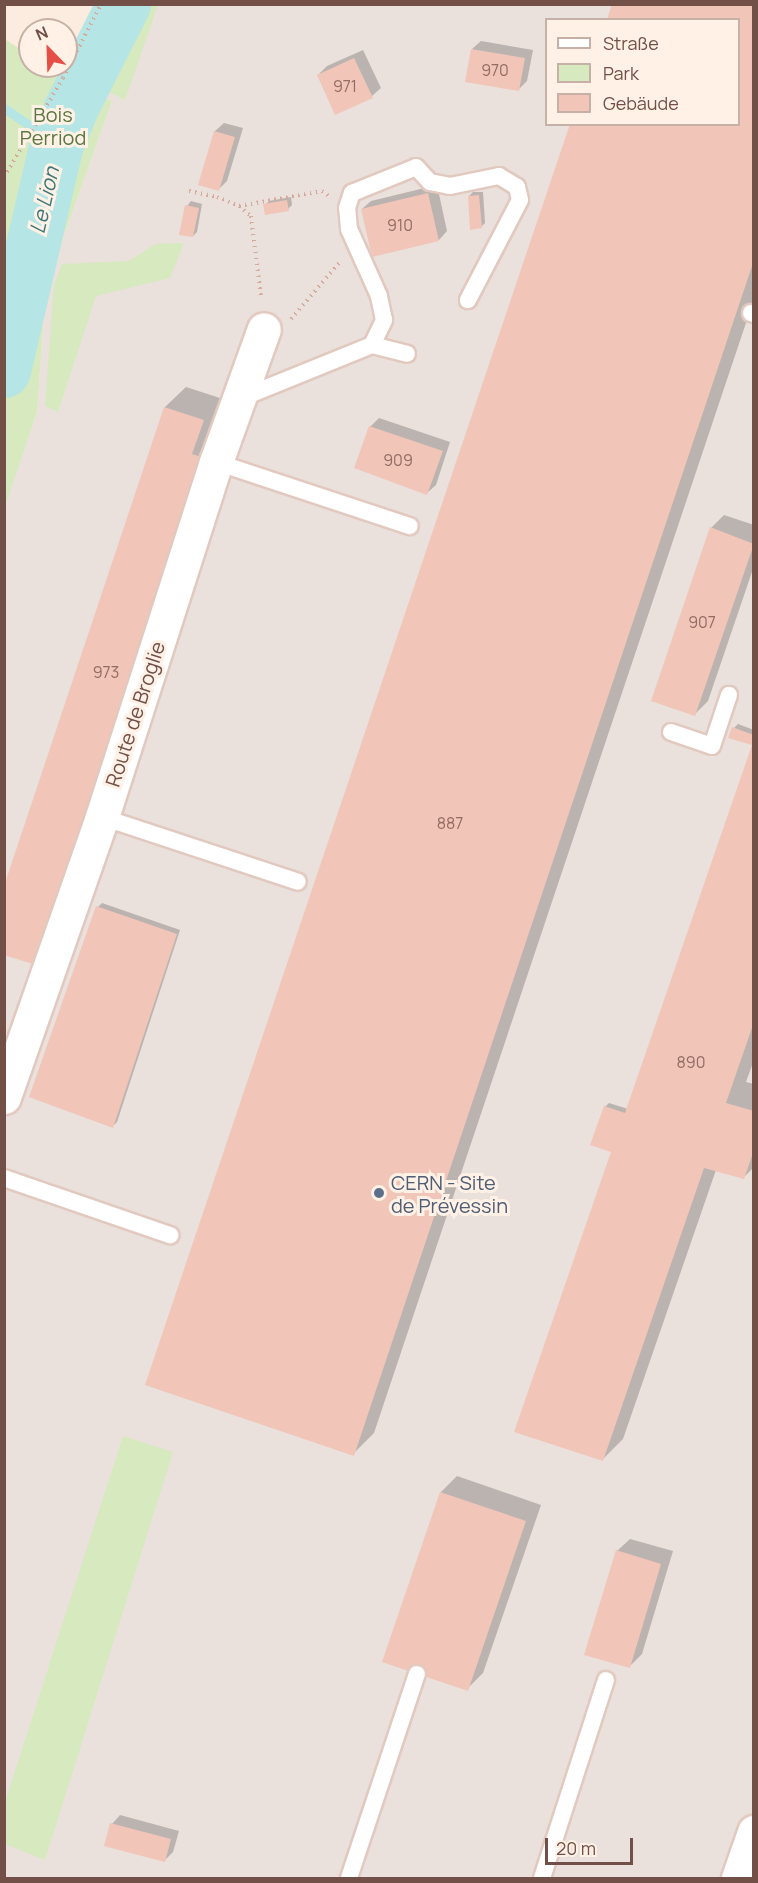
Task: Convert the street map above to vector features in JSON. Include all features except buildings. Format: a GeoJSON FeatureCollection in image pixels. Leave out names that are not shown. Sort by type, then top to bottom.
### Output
{"type":"FeatureCollection","features":[{"type":"Feature","properties":{"kind":"street","name":"Route de Broglie"},"geometry":{"type":"LineString","coordinates":[[4,1097],[102,817],[216,462],[264,329]]}},
{"type":"Feature","properties":{"kind":"street"},"geometry":{"type":"LineString","coordinates":[[738,1878],[753,1832]]}},
{"type":"Feature","properties":{"kind":"lane"},"geometry":{"type":"LineString","coordinates":[[372,345],[384,320],[379,296],[349,229],[347,208],[352,193],[416,167],[430,182],[450,186],[499,176],[517,187],[520,200],[468,300]]}},
{"type":"Feature","properties":{"kind":"lane"},"geometry":{"type":"LineString","coordinates":[[239,399],[372,345],[407,354]]}},
{"type":"Feature","properties":{"kind":"lane"},"geometry":{"type":"LineString","coordinates":[[216,462],[410,526]]}},
{"type":"Feature","properties":{"kind":"lane"},"geometry":{"type":"LineString","coordinates":[[671,732],[712,746],[729,695]]}},
{"type":"Feature","properties":{"kind":"lane"},"geometry":{"type":"LineString","coordinates":[[102,817],[298,882]]}},
{"type":"Feature","properties":{"kind":"lane"},"geometry":{"type":"LineString","coordinates":[[4,1178],[170,1235]]}},
{"type":"Feature","properties":{"kind":"lane"},"geometry":{"type":"LineString","coordinates":[[349,1878],[417,1674]]}},
{"type":"Feature","properties":{"kind":"lane"},"geometry":{"type":"LineString","coordinates":[[542,1878],[606,1680]]}},
{"type":"Feature","properties":{"kind":"path"},"geometry":{"type":"LineString","coordinates":[[4,177],[63,78],[101,4]]}},
{"type":"Feature","properties":{"kind":"path"},"geometry":{"type":"LineString","coordinates":[[189,191],[239,206],[251,216],[264,329],[288,322],[355,244]]}},
{"type":"Feature","properties":{"kind":"path"},"geometry":{"type":"LineString","coordinates":[[239,206],[322,191],[347,208]]}},
{"type":"Feature","properties":{"kind":"shaded area","name":"CERN - Site de Prévessin"},"geometry":{"type":"Polygon","coordinates":[[[112,5],[753,5],[753,1878],[5,1878],[4,507],[37,412],[46,286],[112,101],[69,79],[78,78],[78,64],[112,5]]]}},
{"type":"Feature","properties":{"kind":"green space"},"geometry":{"type":"Polygon","coordinates":[[[119,5],[158,5],[125,100],[78,76],[119,5]]]}},
{"type":"Feature","properties":{"kind":"green space","name":"Bois Perriod"},"geometry":{"type":"Polygon","coordinates":[[[5,39],[18,48],[18,78],[63,78],[112,101],[46,286],[37,412],[5,507],[5,39]]]}},
{"type":"Feature","properties":{"kind":"green space"},"geometry":{"type":"Polygon","coordinates":[[[184,243],[170,278],[96,296],[58,412],[45,406],[54,285],[62,264],[129,261],[155,244],[184,243]]]}},
{"type":"Feature","properties":{"kind":"green space"},"geometry":{"type":"Polygon","coordinates":[[[123,1436],[173,1452],[45,1860],[5,1844],[5,1802],[123,1436]]]}},
{"type":"Feature","properties":{"kind":"waterway","name":"Le Lion"},"geometry":{"type":"LineString","coordinates":[[4,371],[57,144],[70,111],[124,4]]}},
{"type":"Feature","properties":{"kind":"waterway"},"geometry":{"type":"LineString","coordinates":[[4,108],[57,144]]}},
{"type":"Feature","properties":{"kind":"place","name":"CERN - Site de Prévessin"},"geometry":{"type":"Point","coordinates":[379,1193]}}]}
